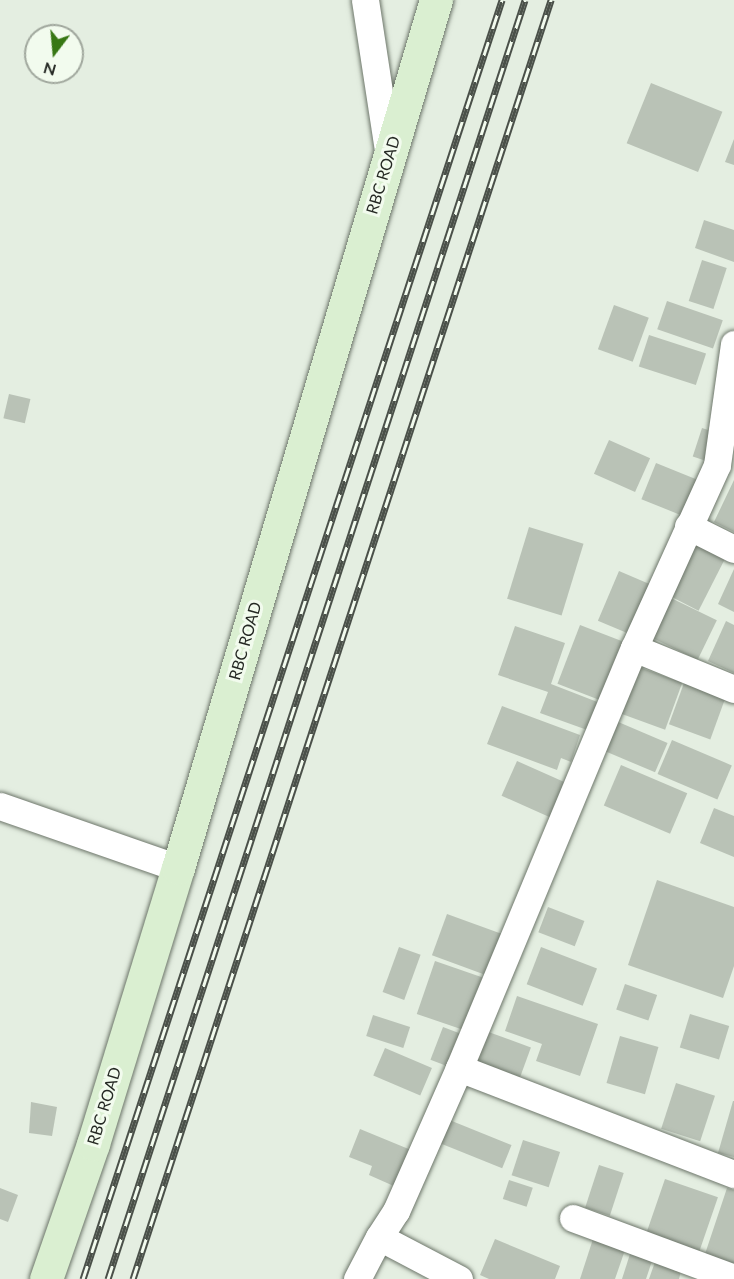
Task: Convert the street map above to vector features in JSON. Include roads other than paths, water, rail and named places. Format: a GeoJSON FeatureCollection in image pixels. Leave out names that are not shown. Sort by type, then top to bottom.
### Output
{"type":"FeatureCollection","features":[{"type":"Feature","properties":{"kind":"street"},"geometry":{"type":"LineString","coordinates":[[365,0],[389,156]]}},
{"type":"Feature","properties":{"kind":"street","name":"RBC ROAD"},"geometry":{"type":"LineString","coordinates":[[46,1279],[93,1144],[178,868],[436,0]]}},
{"type":"Feature","properties":{"kind":"street"},"geometry":{"type":"LineString","coordinates":[[357,1279],[379,1237],[396,1211],[459,1068],[634,648],[717,465],[734,344]]}},
{"type":"Feature","properties":{"kind":"street"},"geometry":{"type":"LineString","coordinates":[[688,526],[734,549]]}},
{"type":"Feature","properties":{"kind":"street"},"geometry":{"type":"LineString","coordinates":[[634,648],[734,690]]}},
{"type":"Feature","properties":{"kind":"street"},"geometry":{"type":"LineString","coordinates":[[0,806],[178,868]]}},
{"type":"Feature","properties":{"kind":"street"},"geometry":{"type":"LineString","coordinates":[[459,1068],[734,1174]]}},
{"type":"Feature","properties":{"kind":"street"},"geometry":{"type":"LineString","coordinates":[[573,1218],[734,1278]]}},
{"type":"Feature","properties":{"kind":"street"},"geometry":{"type":"LineString","coordinates":[[379,1237],[459,1279]]}},
{"type":"Feature","properties":{"kind":"railway"},"geometry":{"type":"LineString","coordinates":[[83,1279],[502,0]]}},
{"type":"Feature","properties":{"kind":"railway"},"geometry":{"type":"LineString","coordinates":[[108,1279],[525,0]]}},
{"type":"Feature","properties":{"kind":"railway"},"geometry":{"type":"LineString","coordinates":[[133,1279],[551,0]]}}]}
